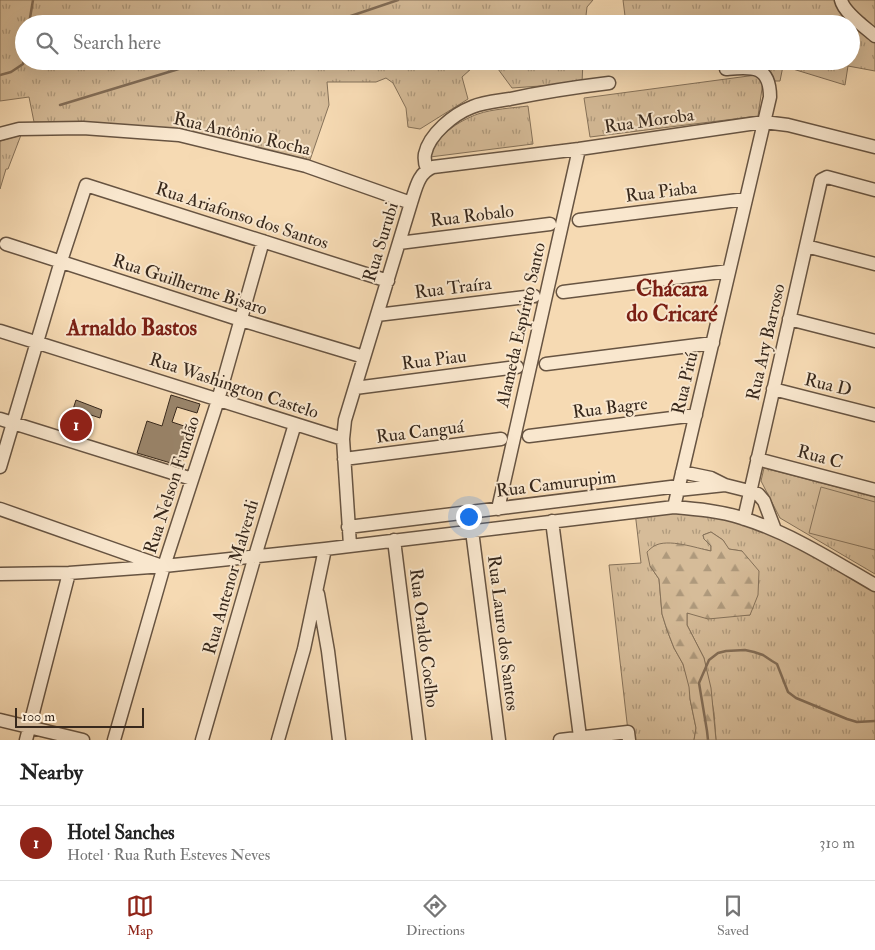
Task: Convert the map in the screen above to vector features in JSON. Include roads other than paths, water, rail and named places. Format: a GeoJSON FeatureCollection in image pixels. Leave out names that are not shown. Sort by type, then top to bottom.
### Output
{"type":"FeatureCollection","features":[{"type":"Feature","properties":{"kind":"street"},"geometry":{"type":"LineString","coordinates":[[841,0],[846,10],[852,15]]}},
{"type":"Feature","properties":{"kind":"street"},"geometry":{"type":"LineString","coordinates":[[860,23],[875,36]]}},
{"type":"Feature","properties":{"kind":"street","name":"Rua Pitú"},"geometry":{"type":"LineString","coordinates":[[674,507],[770,97],[768,81],[759,70]]}},
{"type":"Feature","properties":{"kind":"street","name":"Rua Surubi"},"geometry":{"type":"LineString","coordinates":[[350,545],[342,439],[345,420],[411,203],[421,175],[426,170],[424,161],[430,142],[449,120],[475,106],[609,82]]}},
{"type":"Feature","properties":{"kind":"street","name":"Rua Moroba"},"geometry":{"type":"LineString","coordinates":[[426,170],[433,167],[579,149],[764,122],[788,125],[875,147]]}},
{"type":"Feature","properties":{"kind":"street","name":"Rua Antônio Rocha"},"geometry":{"type":"LineString","coordinates":[[0,134],[19,129],[83,128],[179,135],[306,166],[411,203]]}},
{"type":"Feature","properties":{"kind":"street","name":"Alameda Espírito Santo"},"geometry":{"type":"LineString","coordinates":[[498,509],[579,149]]}},
{"type":"Feature","properties":{"kind":"street","name":"Rua Ary Barroso"},"geometry":{"type":"LineString","coordinates":[[744,519],[821,180],[827,177],[875,190]]}},
{"type":"Feature","properties":{"kind":"street","name":"Rua Ariafonso dos Santos"},"geometry":{"type":"LineString","coordinates":[[61,261],[86,185],[388,281]]}},
{"type":"Feature","properties":{"kind":"street","name":"Rua Piaba"},"geometry":{"type":"LineString","coordinates":[[579,220],[746,199]]}},
{"type":"Feature","properties":{"kind":"street","name":"Rua Robalo"},"geometry":{"type":"LineString","coordinates":[[399,243],[550,224]]}},
{"type":"Feature","properties":{"kind":"street","name":"Rua Nelson Fundão"},"geometry":{"type":"LineString","coordinates":[[114,740],[164,566],[218,400],[263,241]]}},
{"type":"Feature","properties":{"kind":"street","name":"Rua Guilherme Bisaro"},"geometry":{"type":"LineString","coordinates":[[6,244],[241,320],[364,357]]}},
{"type":"Feature","properties":{"kind":"street"},"geometry":{"type":"LineString","coordinates":[[806,246],[875,264]]}},
{"type":"Feature","properties":{"kind":"street"},"geometry":{"type":"LineString","coordinates":[[0,467],[61,261]]}},
{"type":"Feature","properties":{"kind":"street"},"geometry":{"type":"LineString","coordinates":[[563,292],[729,271]]}},
{"type":"Feature","properties":{"kind":"street","name":"Rua Traíra"},"geometry":{"type":"LineString","coordinates":[[377,316],[534,296]]}},
{"type":"Feature","properties":{"kind":"street"},"geometry":{"type":"LineString","coordinates":[[789,319],[875,341]]}},
{"type":"Feature","properties":{"kind":"street","name":"Rua Washington Castelo"},"geometry":{"type":"LineString","coordinates":[[0,331],[342,439]]}},
{"type":"Feature","properties":{"kind":"street"},"geometry":{"type":"LineString","coordinates":[[546,364],[712,343]]}},
{"type":"Feature","properties":{"kind":"street","name":"Rua Piau"},"geometry":{"type":"LineString","coordinates":[[355,388],[517,367]]}},
{"type":"Feature","properties":{"kind":"street","name":"Rua D"},"geometry":{"type":"LineString","coordinates":[[773,389],[875,415]]}},
{"type":"Feature","properties":{"kind":"street","name":"Rua Bagre"},"geometry":{"type":"LineString","coordinates":[[529,436],[696,415]]}},
{"type":"Feature","properties":{"kind":"street"},"geometry":{"type":"LineString","coordinates":[[0,419],[192,479]]}},
{"type":"Feature","properties":{"kind":"street","name":"Rua Antenor Malverdi"},"geometry":{"type":"LineString","coordinates":[[202,740],[295,424]]}},
{"type":"Feature","properties":{"kind":"street","name":"Rua Canguá"},"geometry":{"type":"LineString","coordinates":[[344,459],[501,439]]}},
{"type":"Feature","properties":{"kind":"street","name":"Rua C"},"geometry":{"type":"LineString","coordinates":[[757,458],[875,490]]}},
{"type":"Feature","properties":{"kind":"street"},"geometry":{"type":"LineString","coordinates":[[682,472],[711,478],[725,485],[758,494],[764,501],[775,530]]}},
{"type":"Feature","properties":{"kind":"street","name":"Rua Camurupim"},"geometry":{"type":"LineString","coordinates":[[348,527],[573,499],[725,485]]}},
{"type":"Feature","properties":{"kind":"street"},"geometry":{"type":"LineString","coordinates":[[572,519],[573,499]]}},
{"type":"Feature","properties":{"kind":"street"},"geometry":{"type":"LineString","coordinates":[[0,574],[69,573],[164,566],[325,549],[674,507],[705,510],[744,519],[775,530],[817,551],[875,585]]}},
{"type":"Feature","properties":{"kind":"street"},"geometry":{"type":"LineString","coordinates":[[0,510],[164,566]]}},
{"type":"Feature","properties":{"kind":"street","name":"Rua Lauro dos Santos"},"geometry":{"type":"LineString","coordinates":[[470,513],[499,740]]}},
{"type":"Feature","properties":{"kind":"street"},"geometry":{"type":"LineString","coordinates":[[552,522],[580,739]]}},
{"type":"Feature","properties":{"kind":"street","name":"Rua Oraldo Coelho"},"geometry":{"type":"LineString","coordinates":[[394,540],[419,740]]}},
{"type":"Feature","properties":{"kind":"street"},"geometry":{"type":"LineString","coordinates":[[278,740],[304,649],[325,549]]}},
{"type":"Feature","properties":{"kind":"street"},"geometry":{"type":"LineString","coordinates":[[26,740],[69,573]]}},
{"type":"Feature","properties":{"kind":"street"},"geometry":{"type":"LineString","coordinates":[[317,589],[328,651],[339,740]]}},
{"type":"Feature","properties":{"kind":"street"},"geometry":{"type":"LineString","coordinates":[[304,649],[313,644],[321,644],[328,651]]}},
{"type":"Feature","properties":{"kind":"street"},"geometry":{"type":"LineString","coordinates":[[0,720],[83,740]]}},
{"type":"Feature","properties":{"kind":"street"},"geometry":{"type":"LineString","coordinates":[[560,740],[628,732],[629,740]]}},
{"type":"Feature","properties":{"kind":"waterway"},"geometry":{"type":"LineString","coordinates":[[30,15],[33,0]]}},
{"type":"Feature","properties":{"kind":"waterway"},"geometry":{"type":"LineString","coordinates":[[354,15],[398,0]]}},
{"type":"Feature","properties":{"kind":"waterway"},"geometry":{"type":"LineString","coordinates":[[0,75],[15,69]]}},
{"type":"Feature","properties":{"kind":"waterway"},"geometry":{"type":"LineString","coordinates":[[60,105],[175,70]]}},
{"type":"Feature","properties":{"kind":"waterway"},"geometry":{"type":"LineString","coordinates":[[708,740],[699,683],[709,660],[718,653],[726,651],[745,650],[754,652],[763,655],[777,664],[788,692],[796,698],[857,722],[875,721]]}},
{"type":"Feature","properties":{"kind":"place","name":"Hotel Sanches"},"geometry":{"type":"Point","coordinates":[76,425]}},
{"type":"Feature","properties":{"kind":"district","name":"Chácara do Cricaré"},"geometry":{"type":"Point","coordinates":[672,302]}},
{"type":"Feature","properties":{"kind":"district","name":"Arnaldo Bastos"},"geometry":{"type":"Point","coordinates":[132,328]}}]}
